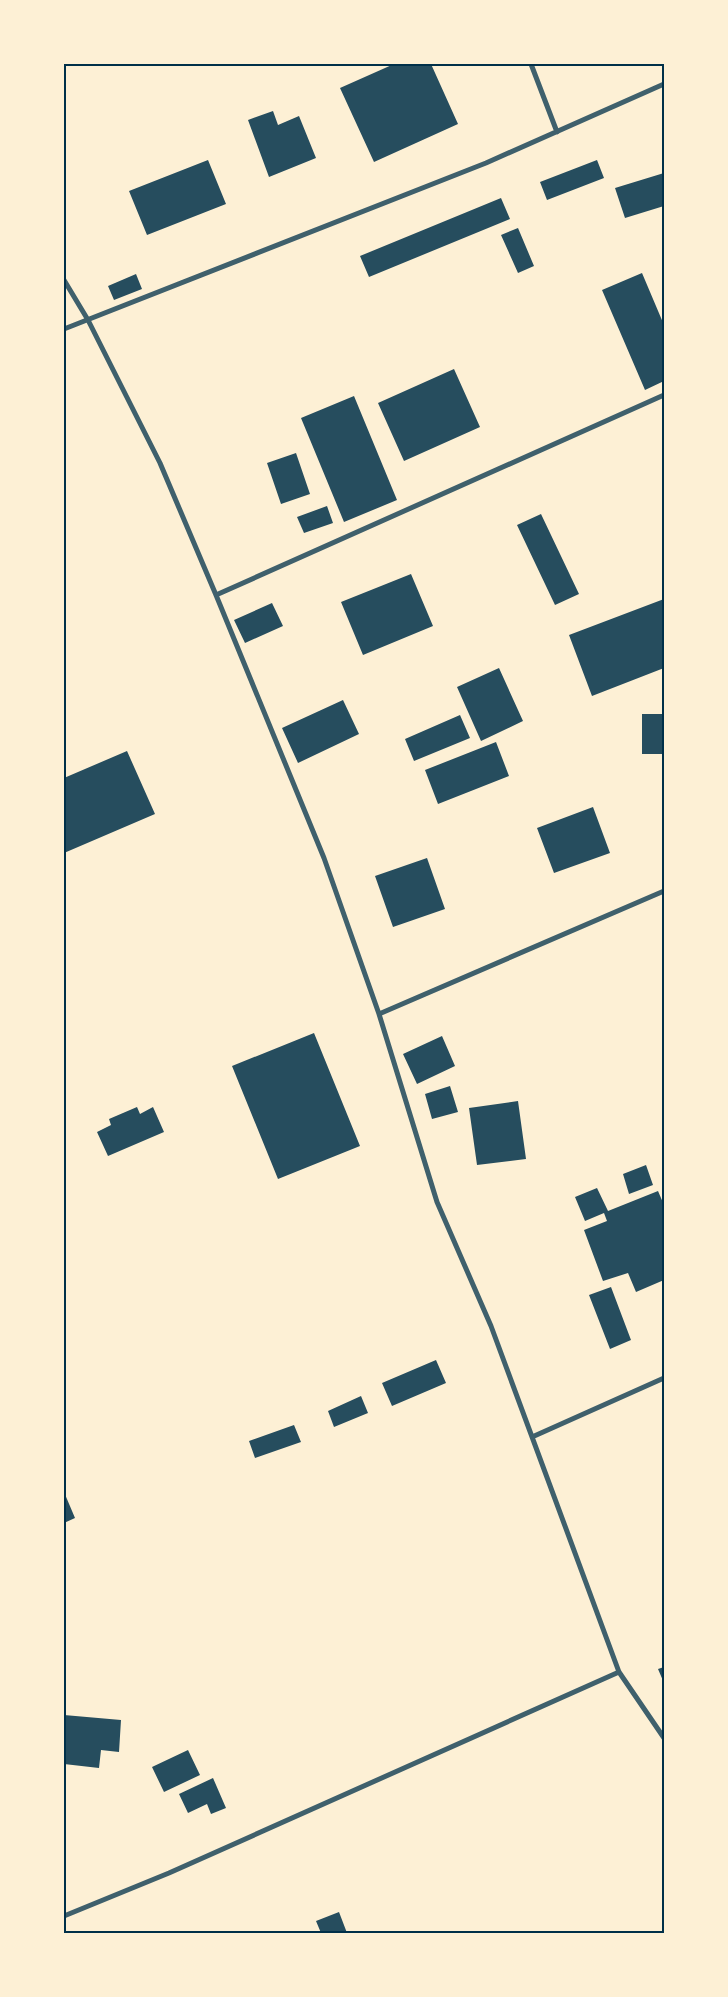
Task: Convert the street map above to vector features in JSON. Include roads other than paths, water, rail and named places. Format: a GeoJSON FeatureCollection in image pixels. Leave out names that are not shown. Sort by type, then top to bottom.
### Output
{"type":"FeatureCollection","features":[{"type":"Feature","properties":{"kind":"street"},"geometry":{"type":"LineString","coordinates":[[531,64],[557,132]]}},
{"type":"Feature","properties":{"kind":"street"},"geometry":{"type":"LineString","coordinates":[[64,330],[486,163],[664,84]]}},
{"type":"Feature","properties":{"kind":"street"},"geometry":{"type":"LineString","coordinates":[[64,280],[88,320],[160,463],[216,595],[324,858],[379,1014],[438,1202],[490,1326],[619,1672],[664,1738]]}},
{"type":"Feature","properties":{"kind":"street"},"geometry":{"type":"LineString","coordinates":[[216,595],[664,395]]}},
{"type":"Feature","properties":{"kind":"street"},"geometry":{"type":"LineString","coordinates":[[379,1014],[664,891]]}},
{"type":"Feature","properties":{"kind":"street"},"geometry":{"type":"LineString","coordinates":[[532,1437],[664,1378]]}},
{"type":"Feature","properties":{"kind":"street"},"geometry":{"type":"LineString","coordinates":[[64,1916],[169,1873],[619,1672]]}}]}
